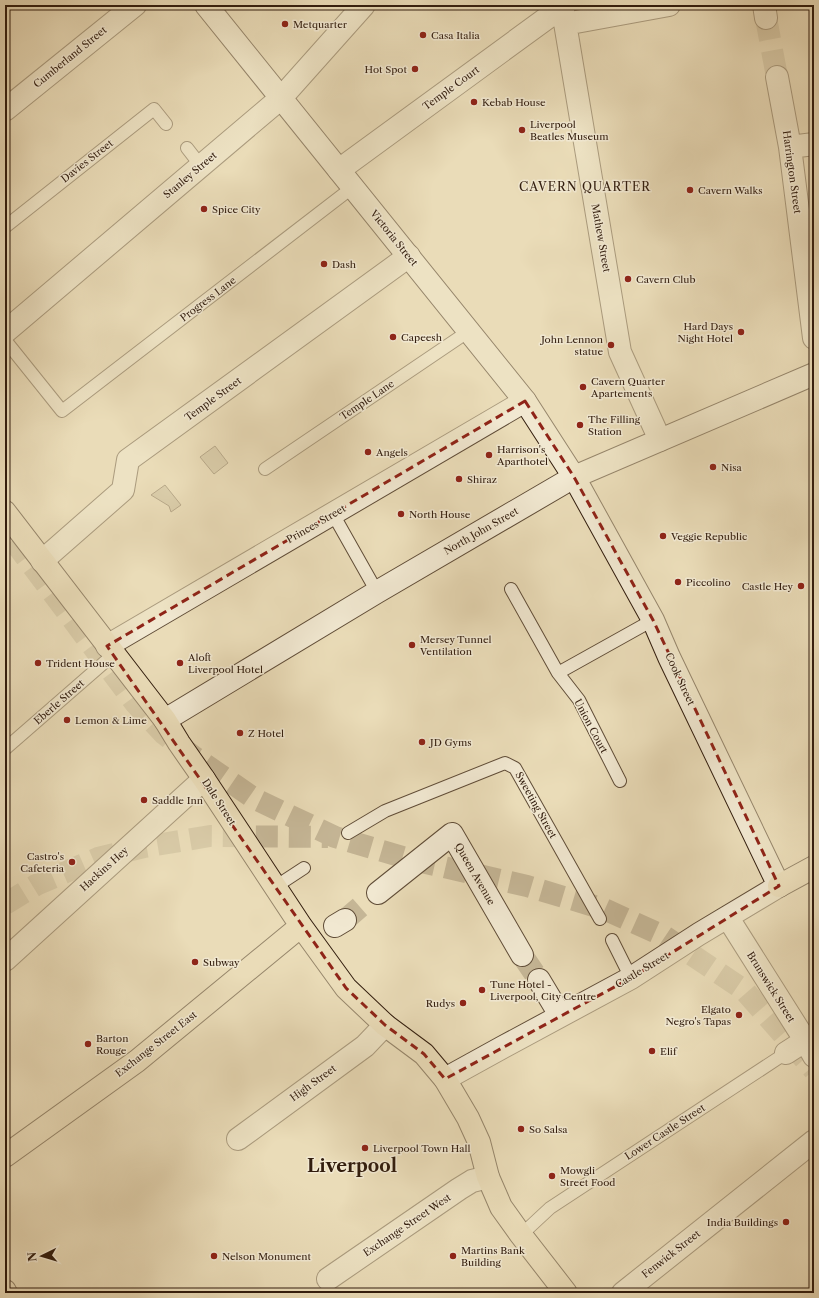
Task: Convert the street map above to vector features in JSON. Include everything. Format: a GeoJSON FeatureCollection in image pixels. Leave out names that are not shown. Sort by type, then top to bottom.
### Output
{"type":"FeatureCollection","features":[{"type":"Feature","properties":{"kind":"main road","name":"Dale Street"},"geometry":{"type":"LineString","coordinates":[[5,512],[165,720],[178,743],[204,779],[275,888],[346,988],[385,1025],[424,1054],[445,1079],[468,1118],[479,1142],[488,1177],[501,1207],[566,1293]]}},
{"type":"Feature","properties":{"kind":"main road","name":"Castle Street"},"geometry":{"type":"LineString","coordinates":[[779,886],[814,867]]}},
{"type":"Feature","properties":{"kind":"main road","name":"Exchange Street East"},"geometry":{"type":"LineString","coordinates":[[5,1156],[137,1061],[301,926]]}},
{"type":"Feature","properties":{"kind":"street","name":"Cumberland Street"},"geometry":{"type":"LineString","coordinates":[[5,110],[135,5]]}},
{"type":"Feature","properties":{"kind":"street","name":"Victoria Street"},"geometry":{"type":"LineString","coordinates":[[206,5],[525,401],[574,476]]}},
{"type":"Feature","properties":{"kind":"street","name":"Stanley Street"},"geometry":{"type":"LineString","coordinates":[[5,332],[281,98],[364,5]]}},
{"type":"Feature","properties":{"kind":"street"},"geometry":{"type":"LineString","coordinates":[[563,12],[669,5]]}},
{"type":"Feature","properties":{"kind":"street","name":"Temple Court"},"geometry":{"type":"LineString","coordinates":[[339,170],[563,12]]}},
{"type":"Feature","properties":{"kind":"street","name":"Mathew Street"},"geometry":{"type":"LineString","coordinates":[[563,12],[620,352],[660,440]]}},
{"type":"Feature","properties":{"kind":"street","name":"Harrington Street"},"geometry":{"type":"LineString","coordinates":[[777,77],[807,246],[814,338]]}},
{"type":"Feature","properties":{"kind":"street"},"geometry":{"type":"LineString","coordinates":[[790,147],[814,144]]}},
{"type":"Feature","properties":{"kind":"street","name":"Temple Street"},"geometry":{"type":"LineString","coordinates":[[42,561],[123,490],[128,460],[409,256]]}},
{"type":"Feature","properties":{"kind":"street","name":"North John Street"},"geometry":{"type":"LineString","coordinates":[[165,720],[377,592],[574,476],[814,374]]}},
{"type":"Feature","properties":{"kind":"street","name":"Princes Street"},"geometry":{"type":"LineString","coordinates":[[111,650],[333,514],[525,401]]}},
{"type":"Feature","properties":{"kind":"street","name":"Cook Street"},"geometry":{"type":"LineString","coordinates":[[574,476],[653,620],[669,657],[779,886]]}},
{"type":"Feature","properties":{"kind":"street","name":"Hackins Hey"},"geometry":{"type":"LineString","coordinates":[[5,960],[204,779]]}},
{"type":"Feature","properties":{"kind":"street","name":"Queen Avenue"},"geometry":{"type":"LineString","coordinates":[[378,893],[452,834],[522,955]]}},
{"type":"Feature","properties":{"kind":"street","name":"Castle Street"},"geometry":{"type":"LineString","coordinates":[[445,1079],[560,1015],[631,978],[699,934],[728,918],[779,886]]}},
{"type":"Feature","properties":{"kind":"street","name":"Brunswick Street"},"geometry":{"type":"LineString","coordinates":[[728,918],[811,1044]]}},
{"type":"Feature","properties":{"kind":"street"},"geometry":{"type":"LineString","coordinates":[[539,980],[560,1015]]}},
{"type":"Feature","properties":{"kind":"street","name":"High Street"},"geometry":{"type":"LineString","coordinates":[[238,1139],[365,1046],[385,1025]]}},
{"type":"Feature","properties":{"kind":"street","name":"Lower Castle Street"},"geometry":{"type":"LineString","coordinates":[[786,1053],[811,1044]]}},
{"type":"Feature","properties":{"kind":"street","name":"Fenwick Street"},"geometry":{"type":"LineString","coordinates":[[623,1293],[814,1141]]}},
{"type":"Feature","properties":{"kind":"street","name":"Exchange Street West"},"geometry":{"type":"LineString","coordinates":[[328,1279],[459,1189],[472,1181],[488,1177]]}},
{"type":"Feature","properties":{"kind":"lane","name":"Davies Street"},"geometry":{"type":"LineString","coordinates":[[5,227],[154,108],[166,124]]}},
{"type":"Feature","properties":{"kind":"lane"},"geometry":{"type":"LineString","coordinates":[[187,148],[201,166]]}},
{"type":"Feature","properties":{"kind":"lane","name":"Progress Lane"},"geometry":{"type":"LineString","coordinates":[[5,340],[62,411],[353,187]]}},
{"type":"Feature","properties":{"kind":"lane","name":"Temple Lane"},"geometry":{"type":"LineString","coordinates":[[265,469],[470,331]]}},
{"type":"Feature","properties":{"kind":"lane"},"geometry":{"type":"LineString","coordinates":[[333,514],[377,592]]}},
{"type":"Feature","properties":{"kind":"lane","name":"Union Court"},"geometry":{"type":"LineString","coordinates":[[511,589],[558,673],[579,700],[620,781]]}},
{"type":"Feature","properties":{"kind":"lane"},"geometry":{"type":"LineString","coordinates":[[558,673],[653,620]]}},
{"type":"Feature","properties":{"kind":"lane","name":"Eberle Street"},"geometry":{"type":"LineString","coordinates":[[5,749],[111,650]]}},
{"type":"Feature","properties":{"kind":"lane","name":"Sweeting Street"},"geometry":{"type":"LineString","coordinates":[[348,833],[385,811],[505,764],[515,768],[600,919]]}},
{"type":"Feature","properties":{"kind":"lane"},"geometry":{"type":"LineString","coordinates":[[275,888],[304,868]]}},
{"type":"Feature","properties":{"kind":"lane"},"geometry":{"type":"LineString","coordinates":[[612,940],[631,978]]}},
{"type":"Feature","properties":{"kind":"lane","name":"Lower Castle Street"},"geometry":{"type":"LineString","coordinates":[[521,1235],[550,1208],[786,1053]]}},
{"type":"Feature","properties":{"kind":"highlighted area"},"geometry":{"type":"Polygon","coordinates":[[[525,401],[574,477],[653,620],[779,886],[631,978],[445,1079],[424,1054],[385,1025],[346,988],[107,646],[525,401]]]}},
{"type":"Feature","properties":{"kind":"shaded area"},"geometry":{"type":"Polygon","coordinates":[[[215,446],[228,463],[214,474],[200,457],[215,446]]]}},
{"type":"Feature","properties":{"kind":"shaded area"},"geometry":{"type":"Polygon","coordinates":[[[165,485],[181,505],[171,512],[169,506],[151,495],[165,485]]]}},
{"type":"Feature","properties":{"kind":"tunnel"},"geometry":{"type":"LineString","coordinates":[[766,18],[777,77]]}},
{"type":"Feature","properties":{"kind":"tunnel"},"geometry":{"type":"LineString","coordinates":[[13,540],[135,703],[164,734],[255,799],[335,837],[413,860],[527,886],[604,909],[664,936],[744,990],[814,1070]]}},
{"type":"Feature","properties":{"kind":"tunnel"},"geometry":{"type":"LineString","coordinates":[[5,904],[36,885],[98,858],[144,847],[210,836],[328,837]]}},
{"type":"Feature","properties":{"kind":"tunnel"},"geometry":{"type":"LineString","coordinates":[[345,920],[360,907]]}},
{"type":"Feature","properties":{"kind":"tunnel"},"geometry":{"type":"LineString","coordinates":[[522,955],[539,980]]}},
{"type":"Feature","properties":{"kind":"place","name":"Metquarter"},"geometry":{"type":"Point","coordinates":[285,24]}},
{"type":"Feature","properties":{"kind":"place","name":"Casa Italia"},"geometry":{"type":"Point","coordinates":[423,35]}},
{"type":"Feature","properties":{"kind":"place","name":"Hot Spot"},"geometry":{"type":"Point","coordinates":[415,69]}},
{"type":"Feature","properties":{"kind":"place","name":"Kebab House"},"geometry":{"type":"Point","coordinates":[474,102]}},
{"type":"Feature","properties":{"kind":"place","name":"Liverpool Beatles Museum"},"geometry":{"type":"Point","coordinates":[522,130]}},
{"type":"Feature","properties":{"kind":"place","name":"Cavern Walks"},"geometry":{"type":"Point","coordinates":[690,190]}},
{"type":"Feature","properties":{"kind":"place","name":"Spice City"},"geometry":{"type":"Point","coordinates":[204,209]}},
{"type":"Feature","properties":{"kind":"place","name":"Dash"},"geometry":{"type":"Point","coordinates":[324,264]}},
{"type":"Feature","properties":{"kind":"place","name":"Cavern Club"},"geometry":{"type":"Point","coordinates":[628,279]}},
{"type":"Feature","properties":{"kind":"place","name":"Hard Days Night Hotel"},"geometry":{"type":"Point","coordinates":[741,332]}},
{"type":"Feature","properties":{"kind":"place","name":"Capeesh"},"geometry":{"type":"Point","coordinates":[393,337]}},
{"type":"Feature","properties":{"kind":"place","name":"John Lennon statue"},"geometry":{"type":"Point","coordinates":[611,345]}},
{"type":"Feature","properties":{"kind":"place","name":"Cavern Quarter Apartements"},"geometry":{"type":"Point","coordinates":[583,387]}},
{"type":"Feature","properties":{"kind":"place","name":"The Filling Station"},"geometry":{"type":"Point","coordinates":[580,425]}},
{"type":"Feature","properties":{"kind":"place","name":"Angels"},"geometry":{"type":"Point","coordinates":[368,452]}},
{"type":"Feature","properties":{"kind":"place","name":"Harrison's Aparthotel"},"geometry":{"type":"Point","coordinates":[489,455]}},
{"type":"Feature","properties":{"kind":"place","name":"Nisa"},"geometry":{"type":"Point","coordinates":[713,467]}},
{"type":"Feature","properties":{"kind":"place","name":"Shiraz"},"geometry":{"type":"Point","coordinates":[459,479]}},
{"type":"Feature","properties":{"kind":"place","name":"North House"},"geometry":{"type":"Point","coordinates":[401,514]}},
{"type":"Feature","properties":{"kind":"place","name":"Veggie Republic"},"geometry":{"type":"Point","coordinates":[663,536]}},
{"type":"Feature","properties":{"kind":"place","name":"Piccolino"},"geometry":{"type":"Point","coordinates":[678,582]}},
{"type":"Feature","properties":{"kind":"place","name":"Castle Hey"},"geometry":{"type":"Point","coordinates":[801,586]}},
{"type":"Feature","properties":{"kind":"place","name":"Mersey Tunnel Ventilation"},"geometry":{"type":"Point","coordinates":[412,645]}},
{"type":"Feature","properties":{"kind":"place","name":"Trident House"},"geometry":{"type":"Point","coordinates":[38,663]}},
{"type":"Feature","properties":{"kind":"place","name":"Aloft Liverpool Hotel"},"geometry":{"type":"Point","coordinates":[180,663]}},
{"type":"Feature","properties":{"kind":"place","name":"Lemon & Lime"},"geometry":{"type":"Point","coordinates":[67,720]}},
{"type":"Feature","properties":{"kind":"place","name":"Z Hotel"},"geometry":{"type":"Point","coordinates":[240,733]}},
{"type":"Feature","properties":{"kind":"place","name":"JD Gyms"},"geometry":{"type":"Point","coordinates":[422,742]}},
{"type":"Feature","properties":{"kind":"place","name":"Saddle Inn"},"geometry":{"type":"Point","coordinates":[144,800]}},
{"type":"Feature","properties":{"kind":"place","name":"Castro's Cafeteria"},"geometry":{"type":"Point","coordinates":[72,862]}},
{"type":"Feature","properties":{"kind":"place","name":"Subway"},"geometry":{"type":"Point","coordinates":[195,962]}},
{"type":"Feature","properties":{"kind":"place","name":"Tune Hotel - Liverpool, City Centre"},"geometry":{"type":"Point","coordinates":[482,990]}},
{"type":"Feature","properties":{"kind":"place","name":"Rudys"},"geometry":{"type":"Point","coordinates":[463,1003]}},
{"type":"Feature","properties":{"kind":"place","name":"Elgato Negro's Tapas"},"geometry":{"type":"Point","coordinates":[739,1015]}},
{"type":"Feature","properties":{"kind":"place","name":"Barton Rouge"},"geometry":{"type":"Point","coordinates":[88,1044]}},
{"type":"Feature","properties":{"kind":"place","name":"Elif"},"geometry":{"type":"Point","coordinates":[652,1051]}},
{"type":"Feature","properties":{"kind":"place","name":"So Salsa"},"geometry":{"type":"Point","coordinates":[521,1129]}},
{"type":"Feature","properties":{"kind":"place","name":"Liverpool Town Hall"},"geometry":{"type":"Point","coordinates":[365,1148]}},
{"type":"Feature","properties":{"kind":"place","name":"Mowgli Street Food"},"geometry":{"type":"Point","coordinates":[552,1176]}},
{"type":"Feature","properties":{"kind":"place","name":"India Buildings"},"geometry":{"type":"Point","coordinates":[786,1222]}},
{"type":"Feature","properties":{"kind":"place","name":"Nelson Monument"},"geometry":{"type":"Point","coordinates":[214,1256]}},
{"type":"Feature","properties":{"kind":"place","name":"Martins Bank Building"},"geometry":{"type":"Point","coordinates":[453,1256]}},
{"type":"Feature","properties":{"kind":"district","name":"CAVERN QUARTER"},"geometry":{"type":"Point","coordinates":[585,186]}},
{"type":"Feature","properties":{"kind":"district","name":"Liverpool"},"geometry":{"type":"Point","coordinates":[352,1166]}}]}
